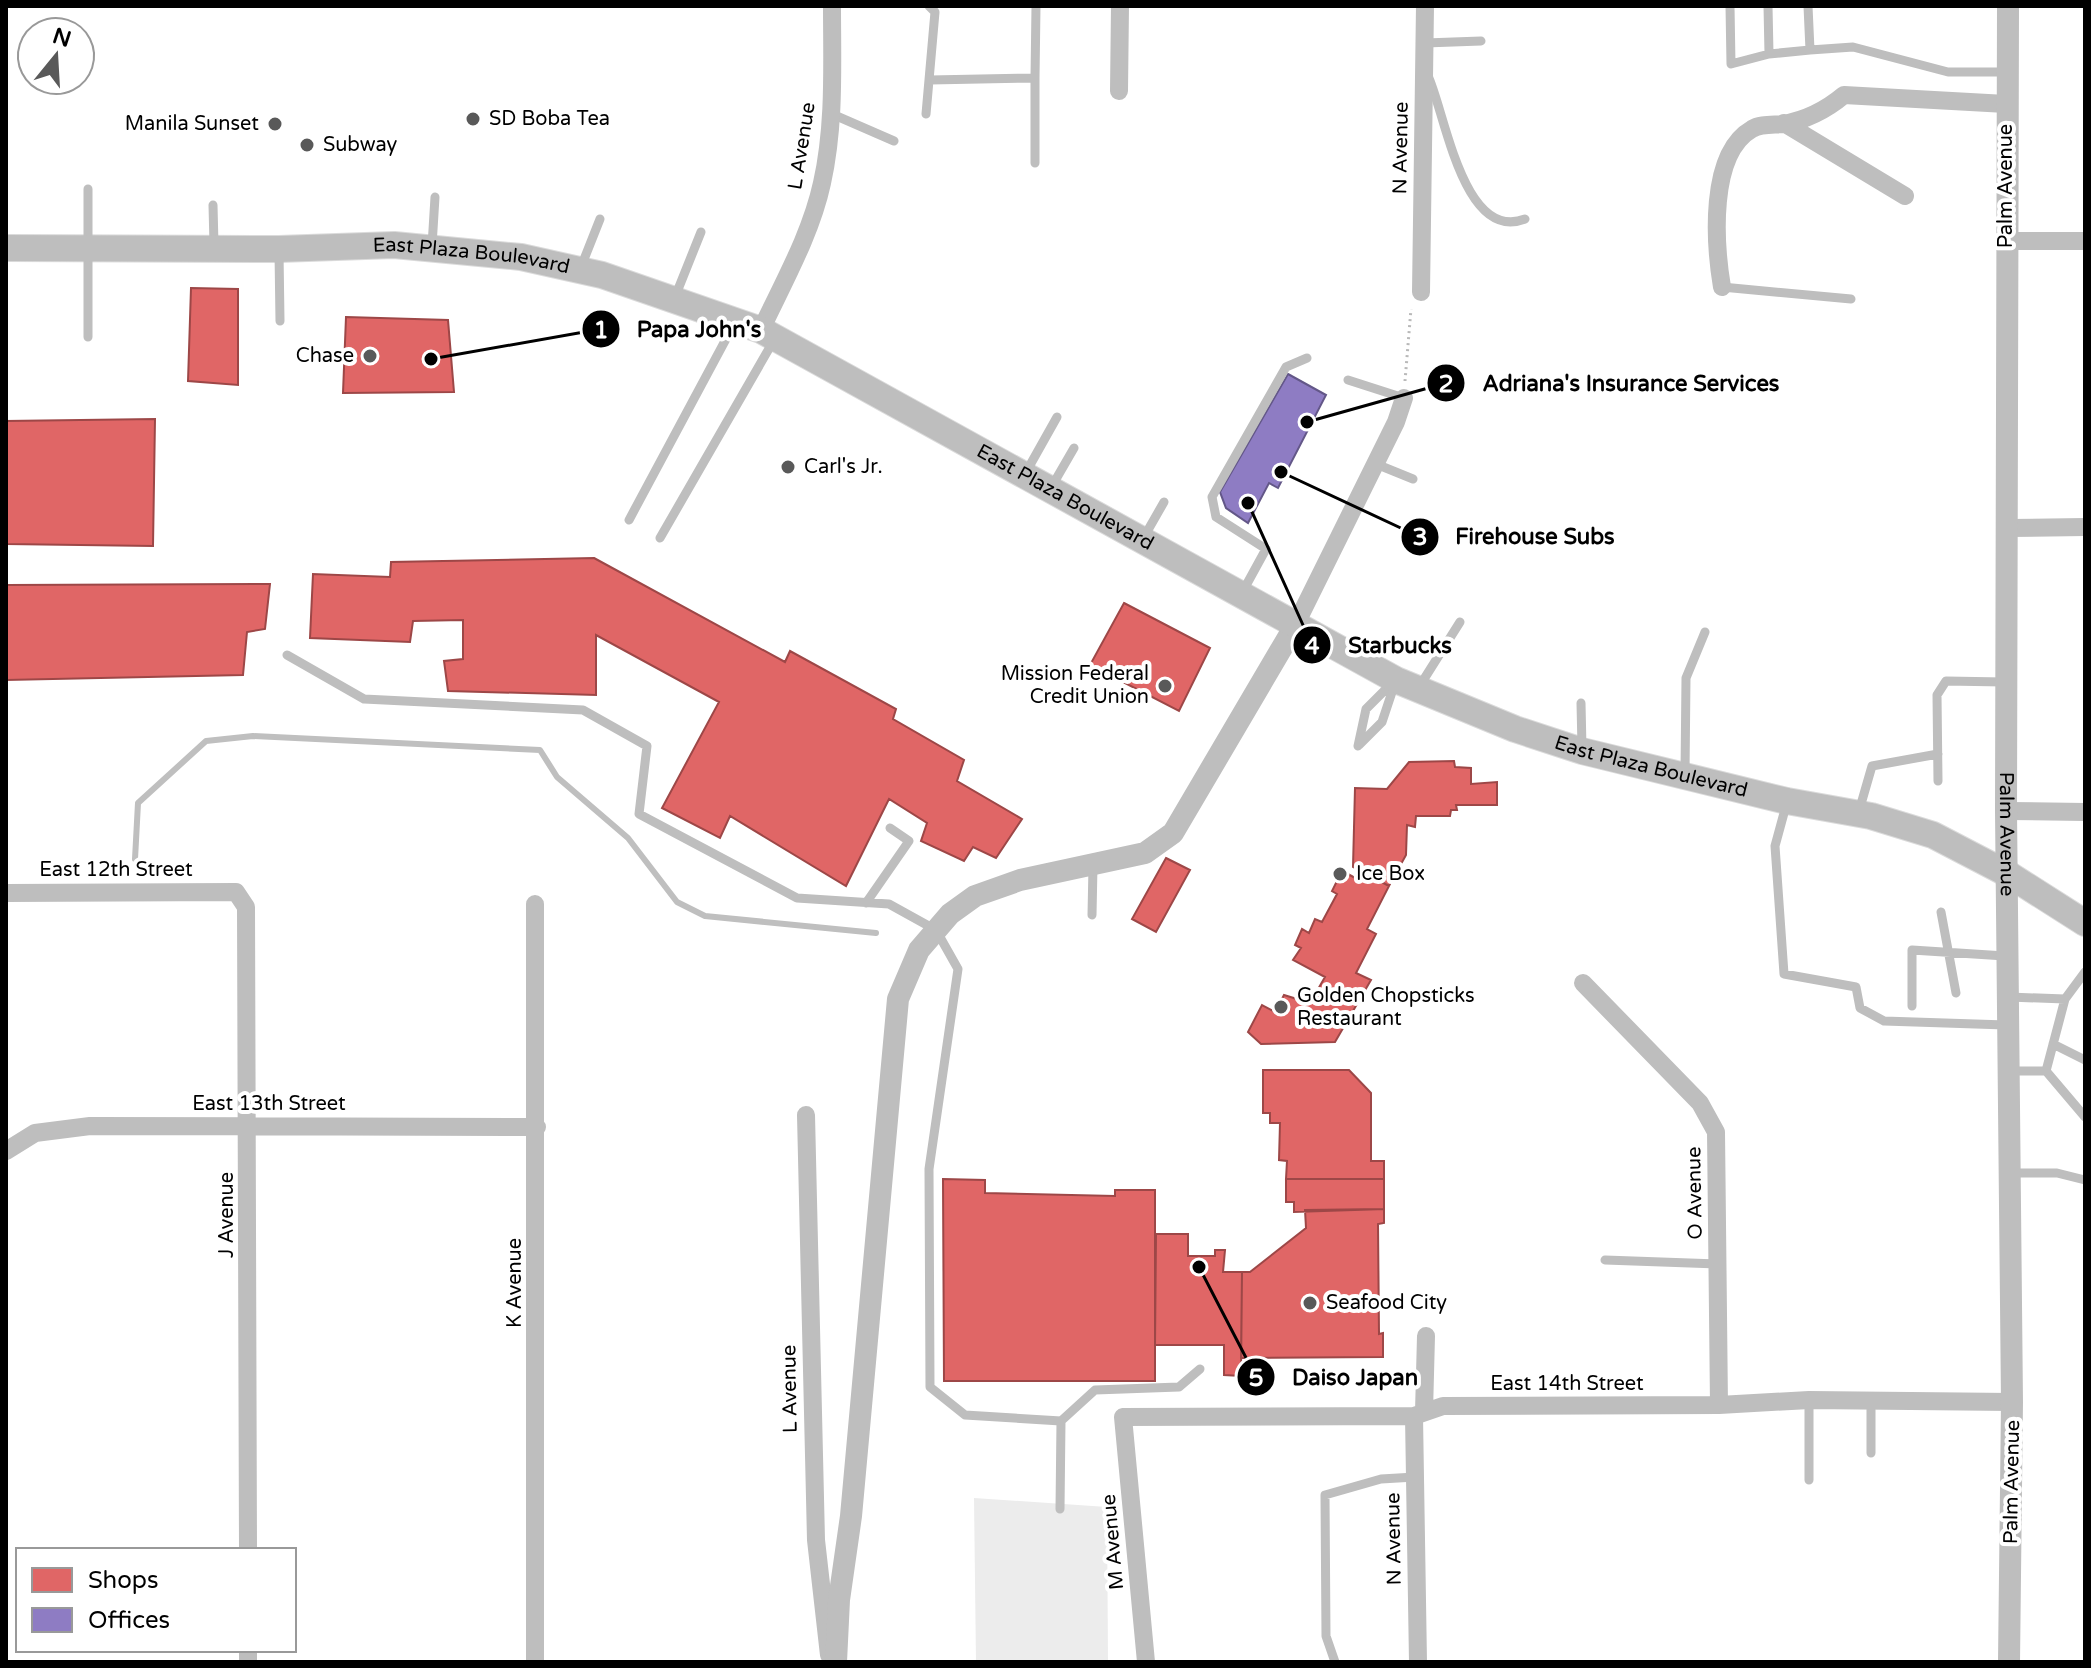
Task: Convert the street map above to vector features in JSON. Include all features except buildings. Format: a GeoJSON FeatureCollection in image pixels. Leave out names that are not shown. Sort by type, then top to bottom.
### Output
{"type":"FeatureCollection","features":[{"type":"Feature","properties":{"kind":"main road","name":"East Plaza Boulevard"},"geometry":{"type":"LineString","coordinates":[[6,248],[279,249],[394,245],[521,257],[579,270],[674,300],[768,334],[1407,684],[1515,729],[1582,751],[1787,801],[1858,814],[1933,835],[2008,874],[2085,923]]}},
{"type":"Feature","properties":{"kind":"street","name":"L Avenue"},"geometry":{"type":"LineString","coordinates":[[768,334],[822,185],[832,114],[832,6]]}},
{"type":"Feature","properties":{"kind":"street"},"geometry":{"type":"LineString","coordinates":[[1119,91],[1120,6]]}},
{"type":"Feature","properties":{"kind":"street","name":"N Avenue"},"geometry":{"type":"LineString","coordinates":[[1421,292],[1425,6]]}},
{"type":"Feature","properties":{"kind":"street","name":"Palm Avenue"},"geometry":{"type":"LineString","coordinates":[[2008,6],[2006,811],[2012,1402],[2009,1662]]}},
{"type":"Feature","properties":{"kind":"street"},"geometry":{"type":"LineString","coordinates":[[1722,287],[1717,256],[1719,180],[1728,157],[1751,129],[1824,112],[1844,95],[2006,104]]}},
{"type":"Feature","properties":{"kind":"street"},"geometry":{"type":"LineString","coordinates":[[1784,123],[1905,196]]}},
{"type":"Feature","properties":{"kind":"street"},"geometry":{"type":"LineString","coordinates":[[2006,241],[2085,241]]}},
{"type":"Feature","properties":{"kind":"street"},"geometry":{"type":"LineString","coordinates":[[836,1662],[839,1600],[851,1516],[898,999],[919,950],[950,914],[975,896],[1020,880],[1145,853],[1173,833],[1296,624],[1376,464],[1404,398]]}},
{"type":"Feature","properties":{"kind":"street"},"geometry":{"type":"LineString","coordinates":[[2009,528],[2085,527]]}},
{"type":"Feature","properties":{"kind":"street"},"geometry":{"type":"LineString","coordinates":[[2006,811],[2085,812]]}},
{"type":"Feature","properties":{"kind":"street","name":"East 12th Street"},"geometry":{"type":"LineString","coordinates":[[6,893],[227,892]]}},
{"type":"Feature","properties":{"kind":"street","name":"J Avenue"},"geometry":{"type":"LineString","coordinates":[[227,892],[236,892],[246,907],[248,1548]]}},
{"type":"Feature","properties":{"kind":"street","name":"K Avenue"},"geometry":{"type":"LineString","coordinates":[[535,904],[535,1662]]}},
{"type":"Feature","properties":{"kind":"street","name":"O Avenue"},"geometry":{"type":"LineString","coordinates":[[1583,983],[1700,1103],[1716,1132],[1719,1405]]}},
{"type":"Feature","properties":{"kind":"street","name":"L Avenue"},"geometry":{"type":"LineString","coordinates":[[806,1115],[816,1540],[830,1662]]}},
{"type":"Feature","properties":{"kind":"street","name":"East 13th Street"},"geometry":{"type":"LineString","coordinates":[[6,1151],[35,1133],[90,1126],[537,1127]]}},
{"type":"Feature","properties":{"kind":"street","name":"N Avenue"},"geometry":{"type":"LineString","coordinates":[[1418,1662],[1415,1477],[1426,1336]]}},
{"type":"Feature","properties":{"kind":"street","name":"East 14th Street"},"geometry":{"type":"LineString","coordinates":[[1123,1417],[1419,1414],[1443,1406],[1719,1405],[1809,1400],[2012,1402]]}},
{"type":"Feature","properties":{"kind":"street","name":"M Avenue"},"geometry":{"type":"LineString","coordinates":[[1123,1417],[1146,1662]]}},
{"type":"Feature","properties":{"kind":"lane"},"geometry":{"type":"LineString","coordinates":[[926,114],[935,12],[929,6]]}},
{"type":"Feature","properties":{"kind":"lane"},"geometry":{"type":"LineString","coordinates":[[1035,163],[1036,6]]}},
{"type":"Feature","properties":{"kind":"lane"},"geometry":{"type":"LineString","coordinates":[[1730,6],[1731,64],[1769,54],[1853,47],[1948,72],[2007,72]]}},
{"type":"Feature","properties":{"kind":"lane"},"geometry":{"type":"LineString","coordinates":[[1768,6],[1769,54]]}},
{"type":"Feature","properties":{"kind":"lane"},"geometry":{"type":"LineString","coordinates":[[1808,6],[1810,50]]}},
{"type":"Feature","properties":{"kind":"lane"},"geometry":{"type":"LineString","coordinates":[[1425,43],[1481,41]]}},
{"type":"Feature","properties":{"kind":"lane"},"geometry":{"type":"LineString","coordinates":[[1424,69],[1466,189],[1488,214],[1516,222],[1525,219]]}},
{"type":"Feature","properties":{"kind":"lane"},"geometry":{"type":"LineString","coordinates":[[930,80],[1035,78]]}},
{"type":"Feature","properties":{"kind":"lane"},"geometry":{"type":"LineString","coordinates":[[832,114],[894,141]]}},
{"type":"Feature","properties":{"kind":"lane"},"geometry":{"type":"LineString","coordinates":[[88,189],[88,337]]}},
{"type":"Feature","properties":{"kind":"lane"},"geometry":{"type":"LineString","coordinates":[[432,248],[435,197]]}},
{"type":"Feature","properties":{"kind":"lane"},"geometry":{"type":"LineString","coordinates":[[213,205],[214,249]]}},
{"type":"Feature","properties":{"kind":"lane"},"geometry":{"type":"LineString","coordinates":[[579,270],[600,219]]}},
{"type":"Feature","properties":{"kind":"lane"},"geometry":{"type":"LineString","coordinates":[[674,300],[701,232]]}},
{"type":"Feature","properties":{"kind":"lane"},"geometry":{"type":"LineString","coordinates":[[279,249],[280,321]]}},
{"type":"Feature","properties":{"kind":"lane"},"geometry":{"type":"LineString","coordinates":[[1722,287],[1851,299]]}},
{"type":"Feature","properties":{"kind":"lane"},"geometry":{"type":"LineString","coordinates":[[629,520],[735,321]]}},
{"type":"Feature","properties":{"kind":"lane"},"geometry":{"type":"LineString","coordinates":[[660,538],[768,334]]}},
{"type":"Feature","properties":{"kind":"lane"},"geometry":{"type":"LineString","coordinates":[[1241,594],[1266,549],[1216,517],[1212,497],[1286,367],[1307,358]]}},
{"type":"Feature","properties":{"kind":"lane"},"geometry":{"type":"LineString","coordinates":[[1348,380],[1404,398]]}},
{"type":"Feature","properties":{"kind":"lane"},"geometry":{"type":"LineString","coordinates":[[1025,475],[1057,417]]}},
{"type":"Feature","properties":{"kind":"lane"},"geometry":{"type":"LineString","coordinates":[[1050,489],[1074,448]]}},
{"type":"Feature","properties":{"kind":"lane"},"geometry":{"type":"LineString","coordinates":[[1376,464],[1413,479]]}},
{"type":"Feature","properties":{"kind":"lane"},"geometry":{"type":"LineString","coordinates":[[1142,540],[1164,502]]}},
{"type":"Feature","properties":{"kind":"lane"},"geometry":{"type":"LineString","coordinates":[[1407,684],[1366,709],[1358,746],[1382,722],[1407,684],[1460,622]]}},
{"type":"Feature","properties":{"kind":"lane"},"geometry":{"type":"LineString","coordinates":[[1685,776],[1686,678],[1705,632]]}},
{"type":"Feature","properties":{"kind":"lane"},"geometry":{"type":"LineString","coordinates":[[287,655],[364,699],[583,710],[647,746],[639,814],[797,898],[889,904],[936,930],[958,969],[929,1169],[930,1387],[965,1415],[1061,1421],[1095,1390],[1179,1387],[1200,1369]]}},
{"type":"Feature","properties":{"kind":"lane"},"geometry":{"type":"LineString","coordinates":[[1938,781],[1937,695],[1946,681],[2008,682]]}},
{"type":"Feature","properties":{"kind":"lane"},"geometry":{"type":"LineString","coordinates":[[1581,703],[1582,751]]}},
{"type":"Feature","properties":{"kind":"lane"},"geometry":{"type":"LineString","coordinates":[[1858,814],[1872,766],[1938,754]]}},
{"type":"Feature","properties":{"kind":"lane"},"geometry":{"type":"LineString","coordinates":[[1787,801],[1775,846],[1784,974],[1856,987],[1860,1008],[1884,1021],[2010,1025]]}},
{"type":"Feature","properties":{"kind":"lane"},"geometry":{"type":"LineString","coordinates":[[866,903],[909,841],[890,828]]}},
{"type":"Feature","properties":{"kind":"lane"},"geometry":{"type":"LineString","coordinates":[[1092,915],[1093,865]]}},
{"type":"Feature","properties":{"kind":"lane"},"geometry":{"type":"LineString","coordinates":[[1941,912],[1951,952],[1956,993]]}},
{"type":"Feature","properties":{"kind":"lane"},"geometry":{"type":"LineString","coordinates":[[1912,1006],[1912,950],[2009,956]]}},
{"type":"Feature","properties":{"kind":"lane"},"geometry":{"type":"LineString","coordinates":[[2046,1071],[2065,999],[2085,972]]}},
{"type":"Feature","properties":{"kind":"lane"},"geometry":{"type":"LineString","coordinates":[[2009,997],[2065,999]]}},
{"type":"Feature","properties":{"kind":"lane"},"geometry":{"type":"LineString","coordinates":[[2053,1044],[2085,1060]]}},
{"type":"Feature","properties":{"kind":"lane"},"geometry":{"type":"LineString","coordinates":[[2010,1071],[2046,1071],[2085,1117]]}},
{"type":"Feature","properties":{"kind":"lane"},"geometry":{"type":"LineString","coordinates":[[2011,1173],[2057,1173],[2085,1180]]}},
{"type":"Feature","properties":{"kind":"lane"},"geometry":{"type":"LineString","coordinates":[[1605,1260],[1718,1264]]}},
{"type":"Feature","properties":{"kind":"lane"},"geometry":{"type":"LineString","coordinates":[[1809,1400],[1809,1480]]}},
{"type":"Feature","properties":{"kind":"lane"},"geometry":{"type":"LineString","coordinates":[[1871,1400],[1871,1453]]}},
{"type":"Feature","properties":{"kind":"lane"},"geometry":{"type":"LineString","coordinates":[[1060,1509],[1061,1421]]}},
{"type":"Feature","properties":{"kind":"lane"},"geometry":{"type":"LineString","coordinates":[[1335,1662],[1326,1636],[1325,1495],[1381,1479],[1415,1477]]}},
{"type":"Feature","properties":{"kind":"path"},"geometry":{"type":"LineString","coordinates":[[1404,398],[1410,292],[1421,292]]}},
{"type":"Feature","properties":{"kind":"shaded area"},"geometry":{"type":"Polygon","coordinates":[[[974,1498],[1107,1507],[1108,1662],[976,1662],[974,1498]]]}},
{"type":"Feature","properties":{"kind":"waterway"},"geometry":{"type":"LineString","coordinates":[[135,859],[138,803],[206,741],[253,736],[540,750],[557,777],[628,838],[677,902],[705,916],[876,933]]}},
{"type":"Feature","properties":{"kind":"place","name":"SD Boba Tea"},"geometry":{"type":"Point","coordinates":[473,119]}},
{"type":"Feature","properties":{"kind":"place","name":"Manila Sunset"},"geometry":{"type":"Point","coordinates":[275,124]}},
{"type":"Feature","properties":{"kind":"place","name":"Subway"},"geometry":{"type":"Point","coordinates":[307,145]}},
{"type":"Feature","properties":{"kind":"place","name":"Chase"},"geometry":{"type":"Point","coordinates":[370,356]}},
{"type":"Feature","properties":{"kind":"place","name":"Papa John's"},"geometry":{"type":"Point","coordinates":[431,359]}},
{"type":"Feature","properties":{"kind":"place","name":"Adriana's Insurance Services"},"geometry":{"type":"Point","coordinates":[1307,422]}},
{"type":"Feature","properties":{"kind":"place","name":"Carl's Jr."},"geometry":{"type":"Point","coordinates":[788,467]}},
{"type":"Feature","properties":{"kind":"place","name":"Firehouse Subs"},"geometry":{"type":"Point","coordinates":[1281,472]}},
{"type":"Feature","properties":{"kind":"place","name":"Starbucks"},"geometry":{"type":"Point","coordinates":[1248,503]}},
{"type":"Feature","properties":{"kind":"place","name":"Mission Federal Credit Union"},"geometry":{"type":"Point","coordinates":[1165,686]}},
{"type":"Feature","properties":{"kind":"place","name":"Ice Box"},"geometry":{"type":"Point","coordinates":[1340,874]}},
{"type":"Feature","properties":{"kind":"place","name":"Golden Chopsticks Restaurant"},"geometry":{"type":"Point","coordinates":[1281,1007]}},
{"type":"Feature","properties":{"kind":"place","name":"Daiso Japan"},"geometry":{"type":"Point","coordinates":[1199,1267]}},
{"type":"Feature","properties":{"kind":"place","name":"Seafood City"},"geometry":{"type":"Point","coordinates":[1310,1303]}}]}
